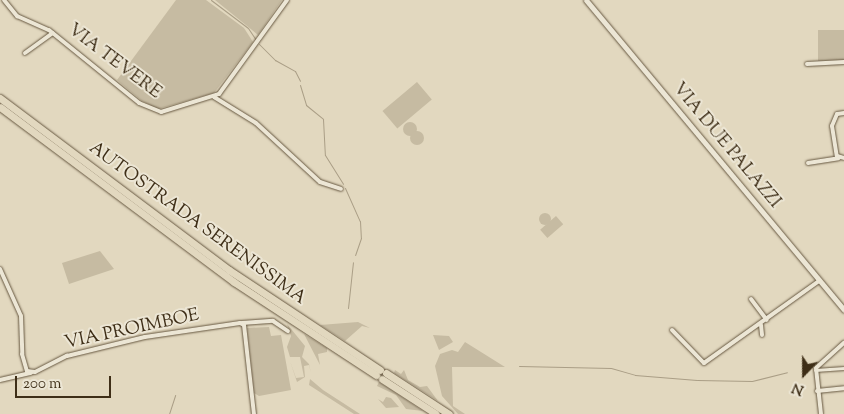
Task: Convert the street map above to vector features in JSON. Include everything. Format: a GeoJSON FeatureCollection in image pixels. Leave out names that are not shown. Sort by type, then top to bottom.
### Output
{"type":"FeatureCollection","features":[{"type":"Feature","properties":{"kind":"highway","name":"AUTOSTRADA SERENISSIMA"},"geometry":{"type":"LineString","coordinates":[[0,98],[229,270],[436,414]]}},
{"type":"Feature","properties":{"kind":"highway","name":"AUTOSTRADA SERENISSIMA"},"geometry":{"type":"LineString","coordinates":[[0,106],[234,282],[449,414]]}},
{"type":"Feature","properties":{"kind":"street","name":"VIA TEVERE"},"geometry":{"type":"LineString","coordinates":[[4,0],[18,16],[53,33],[147,108],[161,112],[214,97]]}},
{"type":"Feature","properties":{"kind":"street"},"geometry":{"type":"LineString","coordinates":[[287,0],[244,62],[214,97],[256,123],[320,182],[341,189]]}},
{"type":"Feature","properties":{"kind":"street","name":"VIA DUE PALAZZI"},"geometry":{"type":"LineString","coordinates":[[586,0],[844,310]]}},
{"type":"Feature","properties":{"kind":"street","name":"VIA TEVERE"},"geometry":{"type":"LineString","coordinates":[[25,53],[53,33]]}},
{"type":"Feature","properties":{"kind":"street"},"geometry":{"type":"LineString","coordinates":[[807,64],[844,62]]}},
{"type":"Feature","properties":{"kind":"street"},"geometry":{"type":"LineString","coordinates":[[808,163],[842,158],[833,121],[837,114],[844,113]]}},
{"type":"Feature","properties":{"kind":"street"},"geometry":{"type":"LineString","coordinates":[[0,269],[20,316],[22,354],[25,368],[31,373]]}},
{"type":"Feature","properties":{"kind":"street"},"geometry":{"type":"LineString","coordinates":[[672,330],[704,363],[820,281]]}},
{"type":"Feature","properties":{"kind":"street"},"geometry":{"type":"LineString","coordinates":[[751,300],[767,320]]}},
{"type":"Feature","properties":{"kind":"street","name":"VIA PROIMBOE"},"geometry":{"type":"LineString","coordinates":[[0,380],[31,373],[67,356],[135,340],[273,321],[288,331]]}},
{"type":"Feature","properties":{"kind":"street"},"geometry":{"type":"LineString","coordinates":[[242,324],[254,414]]}},
{"type":"Feature","properties":{"kind":"street"},"geometry":{"type":"LineString","coordinates":[[761,324],[762,335]]}},
{"type":"Feature","properties":{"kind":"street"},"geometry":{"type":"LineString","coordinates":[[821,414],[815,370],[818,364],[844,343]]}},
{"type":"Feature","properties":{"kind":"street"},"geometry":{"type":"LineString","coordinates":[[815,370],[844,368]]}},
{"type":"Feature","properties":{"kind":"street"},"geometry":{"type":"LineString","coordinates":[[817,391],[844,388]]}},
{"type":"Feature","properties":{"kind":"shaded area"},"geometry":{"type":"Polygon","coordinates":[[[176,0],[206,0],[244,28],[253,42],[214,93],[158,109],[142,101],[117,80],[176,0]]]}},
{"type":"Feature","properties":{"kind":"shaded area"},"geometry":{"type":"Polygon","coordinates":[[[215,0],[282,0],[258,35],[215,0]]]}},
{"type":"Feature","properties":{"kind":"shaded area"},"geometry":{"type":"Polygon","coordinates":[[[818,30],[844,30],[844,61],[818,61],[818,30]]]}},
{"type":"Feature","properties":{"kind":"shaded area"},"geometry":{"type":"Polygon","coordinates":[[[417,82],[432,100],[397,129],[383,111],[417,82]]]}},
{"type":"Feature","properties":{"kind":"shaded area"},"geometry":{"type":"Polygon","coordinates":[[[407,122],[413,122],[417,129],[413,136],[407,136],[403,132],[403,126],[407,122]]]}},
{"type":"Feature","properties":{"kind":"shaded area"},"geometry":{"type":"Polygon","coordinates":[[[414,131],[420,131],[424,138],[420,145],[414,145],[410,141],[410,135],[414,131]]]}},
{"type":"Feature","properties":{"kind":"shaded area"},"geometry":{"type":"Polygon","coordinates":[[[543,213],[547,213],[551,219],[547,225],[543,225],[539,221],[539,217],[543,213]]]}},
{"type":"Feature","properties":{"kind":"shaded area"},"geometry":{"type":"Polygon","coordinates":[[[556,216],[563,224],[547,238],[540,230],[556,216]]]}},
{"type":"Feature","properties":{"kind":"shaded area"},"geometry":{"type":"Polygon","coordinates":[[[100,251],[114,269],[69,284],[62,263],[100,251]]]}},
{"type":"Feature","properties":{"kind":"shaded area"},"geometry":{"type":"Polygon","coordinates":[[[358,322],[370,328],[362,326],[345,341],[320,325],[358,322]]]}},
{"type":"Feature","properties":{"kind":"shaded area"},"geometry":{"type":"Polygon","coordinates":[[[287,324],[305,346],[302,357],[309,364],[311,373],[309,365],[304,366],[305,377],[297,382],[290,361],[296,378],[304,377],[300,357],[290,357],[287,347],[291,336],[287,324]]]}},
{"type":"Feature","properties":{"kind":"shaded area"},"geometry":{"type":"Polygon","coordinates":[[[269,327],[271,336],[281,335],[291,390],[259,396],[254,393],[247,328],[269,327]]]}},
{"type":"Feature","properties":{"kind":"shaded area"},"geometry":{"type":"Polygon","coordinates":[[[304,334],[327,348],[327,352],[318,354],[320,365],[304,334]]]}},
{"type":"Feature","properties":{"kind":"shaded area"},"geometry":{"type":"Polygon","coordinates":[[[433,335],[449,336],[453,342],[439,350],[433,335]]]}},
{"type":"Feature","properties":{"kind":"shaded area"},"geometry":{"type":"Polygon","coordinates":[[[465,342],[505,367],[452,367],[453,406],[465,414],[458,414],[442,396],[435,366],[440,354],[452,350],[458,352],[465,342]]]}},
{"type":"Feature","properties":{"kind":"shaded area"},"geometry":{"type":"Polygon","coordinates":[[[395,370],[401,374],[404,370],[408,380],[420,387],[427,386],[438,401],[394,373],[395,370]]]}},
{"type":"Feature","properties":{"kind":"shaded area"},"geometry":{"type":"Polygon","coordinates":[[[310,379],[323,390],[360,414],[354,414],[309,385],[310,379]]]}},
{"type":"Feature","properties":{"kind":"shaded area"},"geometry":{"type":"Polygon","coordinates":[[[379,382],[423,411],[406,409],[396,395],[377,386],[379,382]]]}},
{"type":"Feature","properties":{"kind":"shaded area"},"geometry":{"type":"Polygon","coordinates":[[[386,397],[391,398],[399,407],[386,408],[378,399],[383,402],[386,397]]]}},
{"type":"Feature","properties":{"kind":"waterway"},"geometry":{"type":"LineString","coordinates":[[211,0],[248,28],[256,40]]}},
{"type":"Feature","properties":{"kind":"waterway"},"geometry":{"type":"LineString","coordinates":[[259,44],[275,60],[295,71],[300,81]]}},
{"type":"Feature","properties":{"kind":"waterway"},"geometry":{"type":"LineString","coordinates":[[300,85],[306,105],[323,119],[325,155],[343,184]]}},
{"type":"Feature","properties":{"kind":"waterway"},"geometry":{"type":"LineString","coordinates":[[345,188],[360,221],[361,238],[355,255]]}},
{"type":"Feature","properties":{"kind":"waterway"},"geometry":{"type":"LineString","coordinates":[[348,308],[353,262]]}},
{"type":"Feature","properties":{"kind":"waterway"},"geometry":{"type":"LineString","coordinates":[[519,366],[611,368],[635,375],[697,380],[752,381],[787,372]]}},
{"type":"Feature","properties":{"kind":"waterway"},"geometry":{"type":"LineString","coordinates":[[169,414],[175,395]]}}]}
